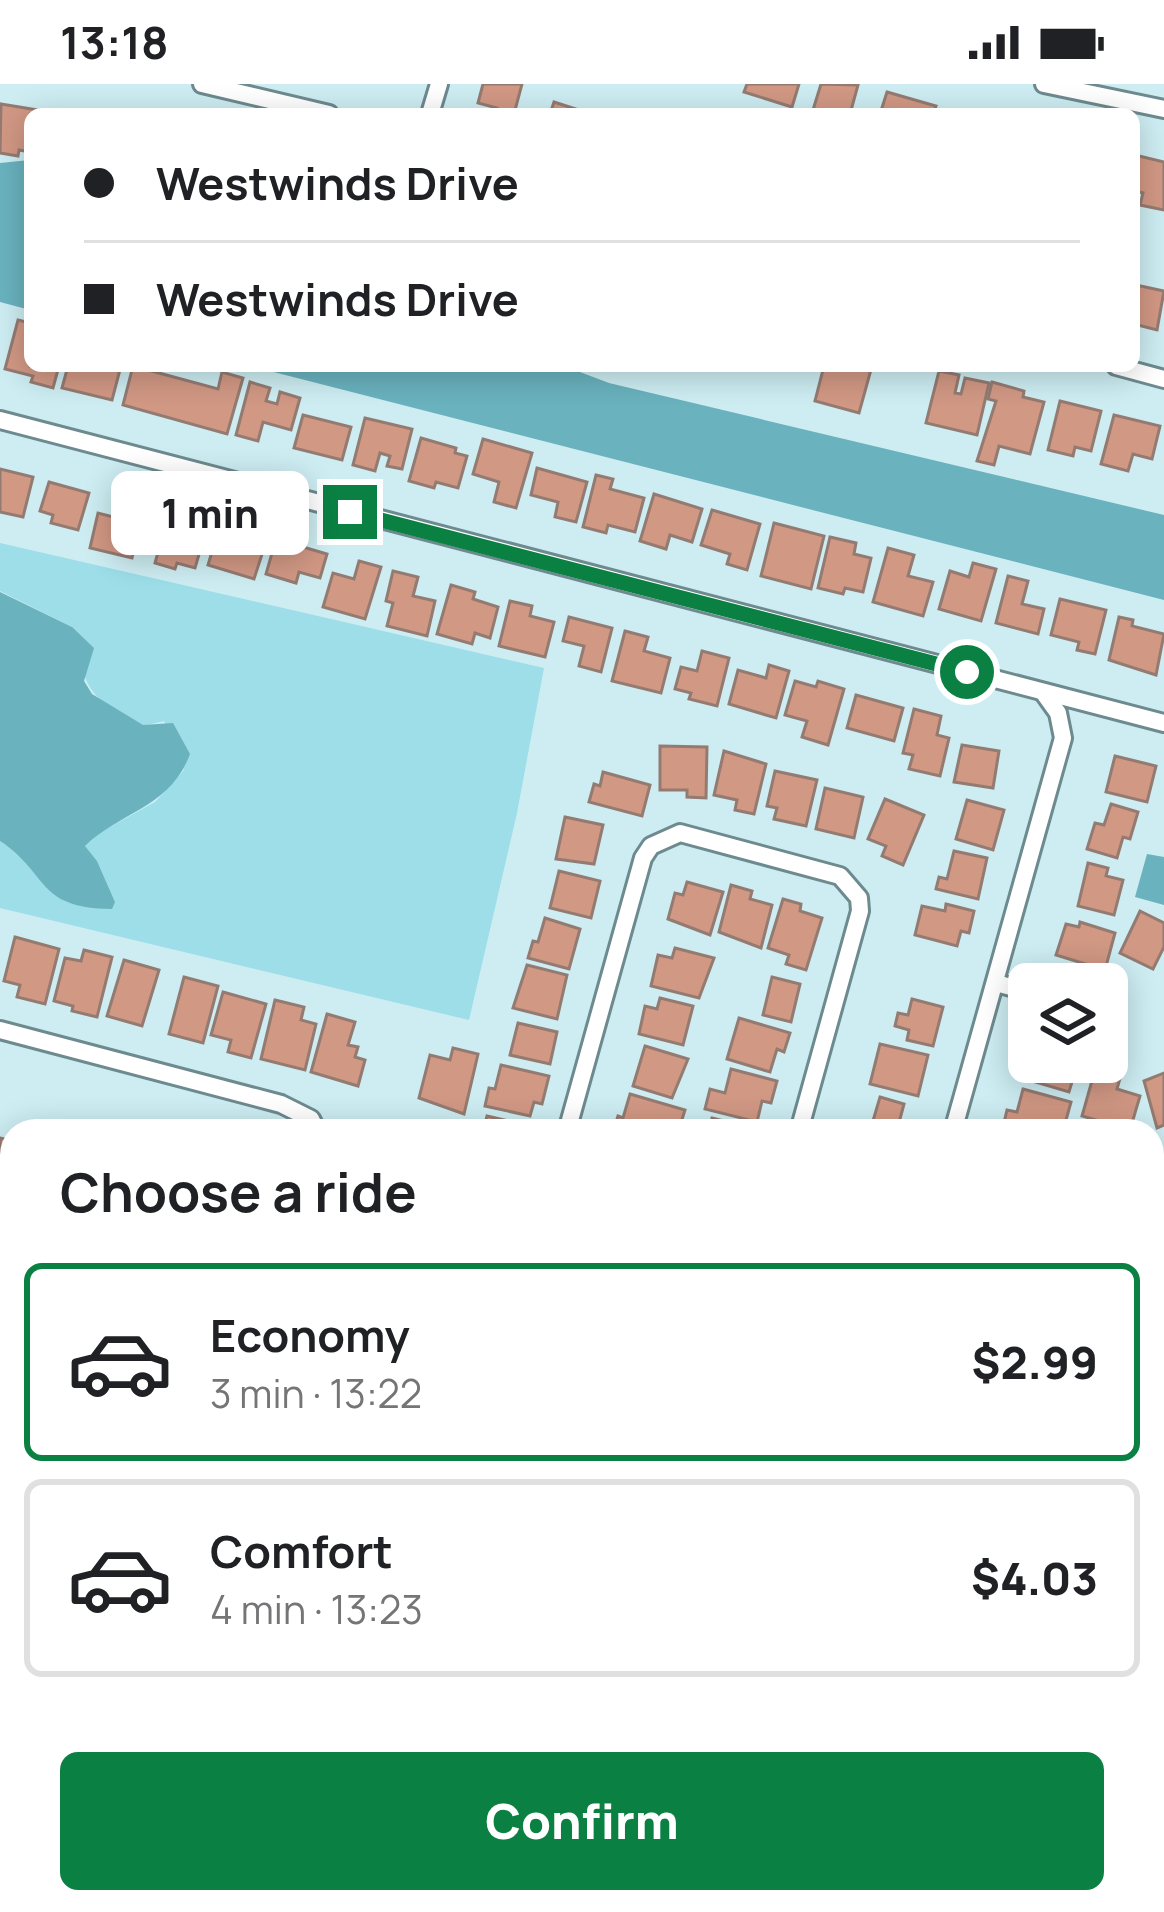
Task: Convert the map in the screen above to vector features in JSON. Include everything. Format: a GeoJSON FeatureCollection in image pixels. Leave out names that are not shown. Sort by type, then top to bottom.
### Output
{"type":"FeatureCollection","features":[{"type":"Feature","properties":{"kind":"street"},"geometry":{"type":"LineString","coordinates":[[202,84],[307,108]]}},
{"type":"Feature","properties":{"kind":"street"},"geometry":{"type":"LineString","coordinates":[[1044,84],[1164,109]]}},
{"type":"Feature","properties":{"kind":"street"},"geometry":{"type":"LineString","coordinates":[[0,420],[1164,723]]}},
{"type":"Feature","properties":{"kind":"street"},"geometry":{"type":"LineString","coordinates":[[956,1119],[1063,738],[1058,713],[1042,692]]}},
{"type":"Feature","properties":{"kind":"street"},"geometry":{"type":"LineString","coordinates":[[570,1119],[643,858],[650,846],[680,833],[840,876],[859,898],[860,911],[803,1119]]}},
{"type":"Feature","properties":{"kind":"street"},"geometry":{"type":"LineString","coordinates":[[995,983],[1008,986]]}},
{"type":"Feature","properties":{"kind":"street"},"geometry":{"type":"LineString","coordinates":[[0,1030],[281,1104],[311,1119]]}},
{"type":"Feature","properties":{"kind":"shaded area"},"geometry":{"type":"Polygon","coordinates":[[[24,161],[24,308],[0,302],[0,163],[24,161]]]}},
{"type":"Feature","properties":{"kind":"shaded area"},"geometry":{"type":"Polygon","coordinates":[[[273,372],[580,372],[609,383],[1164,515],[1164,600],[273,372]]]}},
{"type":"Feature","properties":{"kind":"shaded area"},"geometry":{"type":"Polygon","coordinates":[[[0,543],[544,668],[517,813],[469,1020],[0,908],[0,841],[29,862],[32,871],[115,902],[85,846],[155,802],[184,770],[164,721],[143,726],[109,707],[91,688],[72,627],[0,591],[0,543]]]}},
{"type":"Feature","properties":{"kind":"shaded area"},"geometry":{"type":"Polygon","coordinates":[[[0,592],[72,627],[94,648],[84,681],[92,694],[143,725],[173,723],[190,754],[181,772],[157,798],[85,846],[115,902],[112,909],[69,903],[56,896],[0,841],[0,592]]]}},
{"type":"Feature","properties":{"kind":"shaded area"},"geometry":{"type":"Polygon","coordinates":[[[1147,854],[1164,857],[1164,905],[1135,897],[1147,854]]]}},
{"type":"Feature","properties":{"kind":"building"},"geometry":{"type":"Polygon","coordinates":[[[483,84],[522,84],[516,108],[478,103],[483,84]]]}},
{"type":"Feature","properties":{"kind":"building"},"geometry":{"type":"Polygon","coordinates":[[[747,84],[799,84],[792,107],[744,92],[747,84]]]}},
{"type":"Feature","properties":{"kind":"building"},"geometry":{"type":"Polygon","coordinates":[[[821,84],[858,85],[852,108],[814,108],[821,84]]]}},
{"type":"Feature","properties":{"kind":"building"},"geometry":{"type":"Polygon","coordinates":[[[887,92],[936,106],[935,108],[882,108],[887,92]]]}},
{"type":"Feature","properties":{"kind":"building"},"geometry":{"type":"Polygon","coordinates":[[[1,104],[26,108],[24,151],[19,150],[18,156],[0,153],[1,104]]]}},
{"type":"Feature","properties":{"kind":"building"},"geometry":{"type":"Polygon","coordinates":[[[1140,156],[1164,162],[1164,210],[1140,205],[1140,156]]]}},
{"type":"Feature","properties":{"kind":"building"},"geometry":{"type":"Polygon","coordinates":[[[1140,286],[1164,291],[1157,330],[1140,326],[1140,286]]]}},
{"type":"Feature","properties":{"kind":"building"},"geometry":{"type":"Polygon","coordinates":[[[18,320],[24,322],[24,372],[57,372],[53,388],[31,382],[33,376],[5,369],[18,320]]]}},
{"type":"Feature","properties":{"kind":"building"},"geometry":{"type":"Polygon","coordinates":[[[66,372],[119,372],[112,400],[62,388],[66,372]]]}},
{"type":"Feature","properties":{"kind":"building"},"geometry":{"type":"Polygon","coordinates":[[[131,372],[155,372],[218,389],[222,372],[243,378],[227,434],[123,405],[131,372]]]}},
{"type":"Feature","properties":{"kind":"building"},"geometry":{"type":"Polygon","coordinates":[[[822,372],[870,372],[859,413],[815,401],[822,372]]]}},
{"type":"Feature","properties":{"kind":"building"},"geometry":{"type":"Polygon","coordinates":[[[939,372],[959,375],[955,393],[961,394],[965,378],[989,383],[977,435],[926,423],[939,372]]]}},
{"type":"Feature","properties":{"kind":"building"},"geometry":{"type":"Polygon","coordinates":[[[250,382],[270,388],[266,401],[277,404],[280,392],[300,398],[291,430],[263,422],[258,441],[236,435],[250,382]]]}},
{"type":"Feature","properties":{"kind":"building"},"geometry":{"type":"Polygon","coordinates":[[[992,382],[1044,402],[1030,454],[999,446],[994,465],[977,461],[996,401],[988,399],[992,382]]]}},
{"type":"Feature","properties":{"kind":"building"},"geometry":{"type":"Polygon","coordinates":[[[1060,401],[1101,411],[1091,451],[1075,447],[1073,456],[1048,450],[1060,401]]]}},
{"type":"Feature","properties":{"kind":"building"},"geometry":{"type":"Polygon","coordinates":[[[303,415],[351,427],[342,460],[294,448],[303,415]]]}},
{"type":"Feature","properties":{"kind":"building"},"geometry":{"type":"Polygon","coordinates":[[[1114,415],[1160,426],[1152,459],[1133,454],[1128,471],[1101,464],[1114,415]]]}},
{"type":"Feature","properties":{"kind":"building"},"geometry":{"type":"Polygon","coordinates":[[[365,418],[412,429],[402,469],[387,466],[390,456],[380,453],[375,471],[353,465],[365,418]]]}},
{"type":"Feature","properties":{"kind":"building"},"geometry":{"type":"Polygon","coordinates":[[[421,438],[467,456],[458,488],[409,481],[421,438]]]}},
{"type":"Feature","properties":{"kind":"building"},"geometry":{"type":"Polygon","coordinates":[[[483,439],[532,453],[516,508],[494,502],[499,482],[473,474],[483,439]]]}},
{"type":"Feature","properties":{"kind":"building"},"geometry":{"type":"Polygon","coordinates":[[[537,468],[587,482],[576,522],[555,517],[558,502],[531,495],[537,468]]]}},
{"type":"Feature","properties":{"kind":"building"},"geometry":{"type":"Polygon","coordinates":[[[0,469],[33,477],[23,517],[0,512],[0,469]]]}},
{"type":"Feature","properties":{"kind":"building"},"geometry":{"type":"Polygon","coordinates":[[[596,475],[613,479],[610,489],[644,498],[635,532],[608,525],[606,533],[583,527],[596,475]]]}},
{"type":"Feature","properties":{"kind":"building"},"geometry":{"type":"Polygon","coordinates":[[[49,482],[89,493],[78,530],[51,523],[53,515],[40,511],[49,482]]]}},
{"type":"Feature","properties":{"kind":"building"},"geometry":{"type":"Polygon","coordinates":[[[654,494],[702,509],[692,542],[670,535],[666,549],[640,541],[654,494]]]}},
{"type":"Feature","properties":{"kind":"building"},"geometry":{"type":"Polygon","coordinates":[[[125,500],[145,505],[132,558],[90,548],[98,513],[121,519],[125,500]]]}},
{"type":"Feature","properties":{"kind":"building"},"geometry":{"type":"Polygon","coordinates":[[[163,509],[185,515],[180,534],[203,541],[195,568],[155,563],[163,535],[155,533],[163,509]]]}},
{"type":"Feature","properties":{"kind":"building"},"geometry":{"type":"Polygon","coordinates":[[[712,510],[760,524],[747,570],[727,564],[730,554],[701,545],[712,510]]]}},
{"type":"Feature","properties":{"kind":"building"},"geometry":{"type":"Polygon","coordinates":[[[774,523],[824,536],[811,589],[761,576],[774,523]]]}},
{"type":"Feature","properties":{"kind":"building"},"geometry":{"type":"Polygon","coordinates":[[[218,532],[266,542],[254,579],[208,565],[218,532]]]}},
{"type":"Feature","properties":{"kind":"building"},"geometry":{"type":"Polygon","coordinates":[[[830,537],[856,543],[854,554],[871,558],[863,592],[845,588],[843,594],[818,588],[830,537]]]}},
{"type":"Feature","properties":{"kind":"building"},"geometry":{"type":"Polygon","coordinates":[[[276,539],[327,554],[320,578],[299,572],[296,583],[266,574],[276,539]]]}},
{"type":"Feature","properties":{"kind":"building"},"geometry":{"type":"Polygon","coordinates":[[[888,548],[914,555],[908,576],[933,582],[923,616],[873,602],[888,548]]]}},
{"type":"Feature","properties":{"kind":"building"},"geometry":{"type":"Polygon","coordinates":[[[359,561],[381,567],[365,619],[323,607],[333,573],[354,579],[359,561]]]}},
{"type":"Feature","properties":{"kind":"building"},"geometry":{"type":"Polygon","coordinates":[[[973,563],[996,569],[981,621],[939,609],[950,571],[969,577],[973,563]]]}},
{"type":"Feature","properties":{"kind":"building"},"geometry":{"type":"Polygon","coordinates":[[[393,571],[418,577],[413,596],[435,601],[427,636],[387,626],[393,603],[386,601],[393,571]]]}},
{"type":"Feature","properties":{"kind":"building"},"geometry":{"type":"Polygon","coordinates":[[[1008,576],[1028,581],[1022,604],[1044,609],[1038,634],[996,623],[1008,576]]]}},
{"type":"Feature","properties":{"kind":"building"},"geometry":{"type":"Polygon","coordinates":[[[451,585],[475,592],[473,599],[498,607],[490,638],[475,633],[472,644],[437,634],[451,585]]]}},
{"type":"Feature","properties":{"kind":"building"},"geometry":{"type":"Polygon","coordinates":[[[1060,599],[1106,610],[1095,654],[1077,650],[1079,642],[1051,635],[1060,599]]]}},
{"type":"Feature","properties":{"kind":"building"},"geometry":{"type":"Polygon","coordinates":[[[510,601],[532,606],[530,616],[554,622],[545,657],[499,646],[510,601]]]}},
{"type":"Feature","properties":{"kind":"building"},"geometry":{"type":"Polygon","coordinates":[[[569,617],[612,628],[601,672],[579,666],[584,646],[563,641],[569,617]]]}},
{"type":"Feature","properties":{"kind":"building"},"geometry":{"type":"Polygon","coordinates":[[[1119,617],[1133,620],[1132,626],[1164,634],[1156,675],[1109,660],[1119,617]]]}},
{"type":"Feature","properties":{"kind":"building"},"geometry":{"type":"Polygon","coordinates":[[[625,631],[648,637],[644,651],[670,658],[661,693],[612,681],[625,631]]]}},
{"type":"Feature","properties":{"kind":"building"},"geometry":{"type":"Polygon","coordinates":[[[702,651],[729,658],[717,706],[689,699],[691,693],[675,689],[681,667],[697,671],[702,651]]]}},
{"type":"Feature","properties":{"kind":"building"},"geometry":{"type":"Polygon","coordinates":[[[769,665],[789,671],[776,718],[729,704],[738,670],[766,678],[769,665]]]}},
{"type":"Feature","properties":{"kind":"building"},"geometry":{"type":"Polygon","coordinates":[[[795,681],[816,687],[818,681],[844,689],[828,745],[802,737],[807,721],[785,715],[795,681]]]}},
{"type":"Feature","properties":{"kind":"building"},"geometry":{"type":"Polygon","coordinates":[[[856,695],[903,708],[894,741],[847,728],[856,695]]]}},
{"type":"Feature","properties":{"kind":"building"},"geometry":{"type":"Polygon","coordinates":[[[914,709],[941,716],[937,735],[949,738],[940,776],[909,769],[913,755],[903,753],[914,709]]]}},
{"type":"Feature","properties":{"kind":"building"},"geometry":{"type":"Polygon","coordinates":[[[962,745],[999,751],[993,788],[954,782],[962,745]]]}},
{"type":"Feature","properties":{"kind":"building"},"geometry":{"type":"Polygon","coordinates":[[[660,746],[707,747],[706,798],[687,797],[687,790],[660,790],[660,746]]]}},
{"type":"Feature","properties":{"kind":"building"},"geometry":{"type":"Polygon","coordinates":[[[724,751],[766,764],[754,814],[735,810],[737,800],[714,795],[724,751]]]}},
{"type":"Feature","properties":{"kind":"building"},"geometry":{"type":"Polygon","coordinates":[[[1115,756],[1156,766],[1147,802],[1106,792],[1115,756]]]}},
{"type":"Feature","properties":{"kind":"building"},"geometry":{"type":"Polygon","coordinates":[[[775,771],[817,780],[806,826],[774,819],[777,808],[767,806],[775,771]]]}},
{"type":"Feature","properties":{"kind":"building"},"geometry":{"type":"Polygon","coordinates":[[[603,772],[650,785],[642,816],[589,802],[603,772]]]}},
{"type":"Feature","properties":{"kind":"building"},"geometry":{"type":"Polygon","coordinates":[[[825,788],[863,797],[854,838],[816,829],[825,788]]]}},
{"type":"Feature","properties":{"kind":"building"},"geometry":{"type":"Polygon","coordinates":[[[885,799],[924,815],[903,865],[882,856],[886,846],[868,839],[885,799]]]}},
{"type":"Feature","properties":{"kind":"building"},"geometry":{"type":"Polygon","coordinates":[[[967,800],[1004,810],[993,850],[956,839],[967,800]]]}},
{"type":"Feature","properties":{"kind":"building"},"geometry":{"type":"Polygon","coordinates":[[[1111,804],[1138,812],[1130,839],[1123,837],[1117,858],[1087,849],[1095,823],[1104,825],[1111,804]]]}},
{"type":"Feature","properties":{"kind":"building"},"geometry":{"type":"Polygon","coordinates":[[[565,817],[603,825],[594,864],[556,859],[565,817]]]}},
{"type":"Feature","properties":{"kind":"building"},"geometry":{"type":"Polygon","coordinates":[[[954,851],[987,858],[978,899],[936,889],[939,877],[947,879],[954,851]]]}},
{"type":"Feature","properties":{"kind":"building"},"geometry":{"type":"Polygon","coordinates":[[[1088,863],[1108,868],[1106,876],[1123,880],[1114,915],[1078,906],[1088,863]]]}},
{"type":"Feature","properties":{"kind":"building"},"geometry":{"type":"Polygon","coordinates":[[[559,871],[600,881],[591,918],[550,908],[559,871]]]}},
{"type":"Feature","properties":{"kind":"building"},"geometry":{"type":"Polygon","coordinates":[[[687,882],[723,892],[710,935],[668,919],[675,893],[683,895],[687,882]]]}},
{"type":"Feature","properties":{"kind":"building"},"geometry":{"type":"Polygon","coordinates":[[[731,885],[752,891],[750,899],[772,905],[761,948],[719,932],[731,885]]]}},
{"type":"Feature","properties":{"kind":"building"},"geometry":{"type":"Polygon","coordinates":[[[783,899],[822,918],[806,970],[786,964],[789,955],[768,948],[783,899]]]}},
{"type":"Feature","properties":{"kind":"building"},"geometry":{"type":"Polygon","coordinates":[[[946,904],[974,911],[969,933],[961,931],[957,946],[915,935],[922,906],[945,911],[946,904]]]}},
{"type":"Feature","properties":{"kind":"building"},"geometry":{"type":"Polygon","coordinates":[[[1140,911],[1164,923],[1164,947],[1153,969],[1120,953],[1140,911]]]}},
{"type":"Feature","properties":{"kind":"building"},"geometry":{"type":"Polygon","coordinates":[[[545,918],[580,929],[569,969],[528,958],[545,918]]]}},
{"type":"Feature","properties":{"kind":"building"},"geometry":{"type":"Polygon","coordinates":[[[1080,922],[1115,933],[1107,963],[1082,963],[1056,955],[1066,924],[1079,927],[1080,922]]]}},
{"type":"Feature","properties":{"kind":"building"},"geometry":{"type":"Polygon","coordinates":[[[15,937],[59,949],[45,1004],[17,997],[20,985],[4,981],[15,937]]]}},
{"type":"Feature","properties":{"kind":"building"},"geometry":{"type":"Polygon","coordinates":[[[675,948],[714,958],[699,998],[651,986],[658,955],[672,958],[675,948]]]}},
{"type":"Feature","properties":{"kind":"building"},"geometry":{"type":"Polygon","coordinates":[[[84,950],[112,957],[97,1017],[54,1001],[65,958],[81,961],[84,950]]]}},
{"type":"Feature","properties":{"kind":"building"},"geometry":{"type":"Polygon","coordinates":[[[124,960],[159,970],[142,1026],[107,1016],[124,960]]]}},
{"type":"Feature","properties":{"kind":"building"},"geometry":{"type":"Polygon","coordinates":[[[527,965],[567,975],[557,1019],[513,1008],[527,965]]]}},
{"type":"Feature","properties":{"kind":"building"},"geometry":{"type":"Polygon","coordinates":[[[184,977],[218,986],[203,1043],[169,1034],[184,977]]]}},
{"type":"Feature","properties":{"kind":"building"},"geometry":{"type":"Polygon","coordinates":[[[772,977],[800,984],[791,1022],[763,1015],[772,977]]]}},
{"type":"Feature","properties":{"kind":"building"},"geometry":{"type":"Polygon","coordinates":[[[223,992],[266,1004],[251,1058],[228,1052],[231,1040],[211,1035],[223,992]]]}},
{"type":"Feature","properties":{"kind":"building"},"geometry":{"type":"Polygon","coordinates":[[[660,998],[693,1006],[683,1045],[639,1034],[645,1006],[657,1009],[660,998]]]}},
{"type":"Feature","properties":{"kind":"building"},"geometry":{"type":"Polygon","coordinates":[[[912,999],[943,1007],[933,1046],[907,1040],[909,1030],[895,1026],[898,1013],[908,1015],[912,999]]]}},
{"type":"Feature","properties":{"kind":"building"},"geometry":{"type":"Polygon","coordinates":[[[275,1000],[304,1007],[301,1020],[316,1024],[305,1070],[261,1059],[275,1000]]]}},
{"type":"Feature","properties":{"kind":"building"},"geometry":{"type":"Polygon","coordinates":[[[327,1014],[355,1022],[348,1045],[358,1047],[355,1057],[365,1060],[358,1086],[311,1072],[327,1014]]]}},
{"type":"Feature","properties":{"kind":"building"},"geometry":{"type":"Polygon","coordinates":[[[739,1018],[790,1033],[784,1052],[777,1049],[770,1072],[727,1059],[739,1018]]]}},
{"type":"Feature","properties":{"kind":"building"},"geometry":{"type":"Polygon","coordinates":[[[518,1023],[557,1032],[550,1064],[510,1055],[518,1023]]]}},
{"type":"Feature","properties":{"kind":"building"},"geometry":{"type":"Polygon","coordinates":[[[880,1044],[928,1055],[918,1096],[870,1084],[880,1044]]]}},
{"type":"Feature","properties":{"kind":"building"},"geometry":{"type":"Polygon","coordinates":[[[645,1046],[688,1059],[672,1098],[633,1086],[645,1046]]]}},
{"type":"Feature","properties":{"kind":"building"},"geometry":{"type":"Polygon","coordinates":[[[453,1048],[478,1054],[464,1114],[419,1098],[430,1055],[450,1060],[453,1048]]]}},
{"type":"Feature","properties":{"kind":"building"},"geometry":{"type":"Polygon","coordinates":[[[501,1065],[549,1076],[542,1104],[534,1102],[530,1116],[485,1106],[501,1065]]]}},
{"type":"Feature","properties":{"kind":"building"},"geometry":{"type":"Polygon","coordinates":[[[731,1069],[777,1081],[771,1103],[762,1101],[758,1119],[705,1109],[710,1089],[725,1093],[731,1069]]]}},
{"type":"Feature","properties":{"kind":"building"},"geometry":{"type":"Polygon","coordinates":[[[1164,1073],[1164,1119],[1155,1119],[1144,1081],[1164,1073]]]}},
{"type":"Feature","properties":{"kind":"building"},"geometry":{"type":"Polygon","coordinates":[[[1039,1083],[1072,1083],[1069,1092],[1039,1083]]]}},
{"type":"Feature","properties":{"kind":"building"},"geometry":{"type":"Polygon","coordinates":[[[1091,1083],[1119,1083],[1117,1089],[1140,1096],[1133,1119],[1082,1116],[1091,1083]]]}},
{"type":"Feature","properties":{"kind":"building"},"geometry":{"type":"Polygon","coordinates":[[[1023,1089],[1071,1102],[1066,1119],[1005,1119],[1007,1110],[1017,1112],[1023,1089]]]}},
{"type":"Feature","properties":{"kind":"building"},"geometry":{"type":"Polygon","coordinates":[[[630,1094],[685,1110],[682,1119],[617,1119],[623,1118],[630,1094]]]}},
{"type":"Feature","properties":{"kind":"building"},"geometry":{"type":"Polygon","coordinates":[[[880,1097],[904,1104],[900,1119],[874,1119],[880,1097]]]}},
{"type":"Feature","properties":{"kind":"route"},"geometry":{"type":"LineString","coordinates":[[350,512],[967,672]]}}]}
